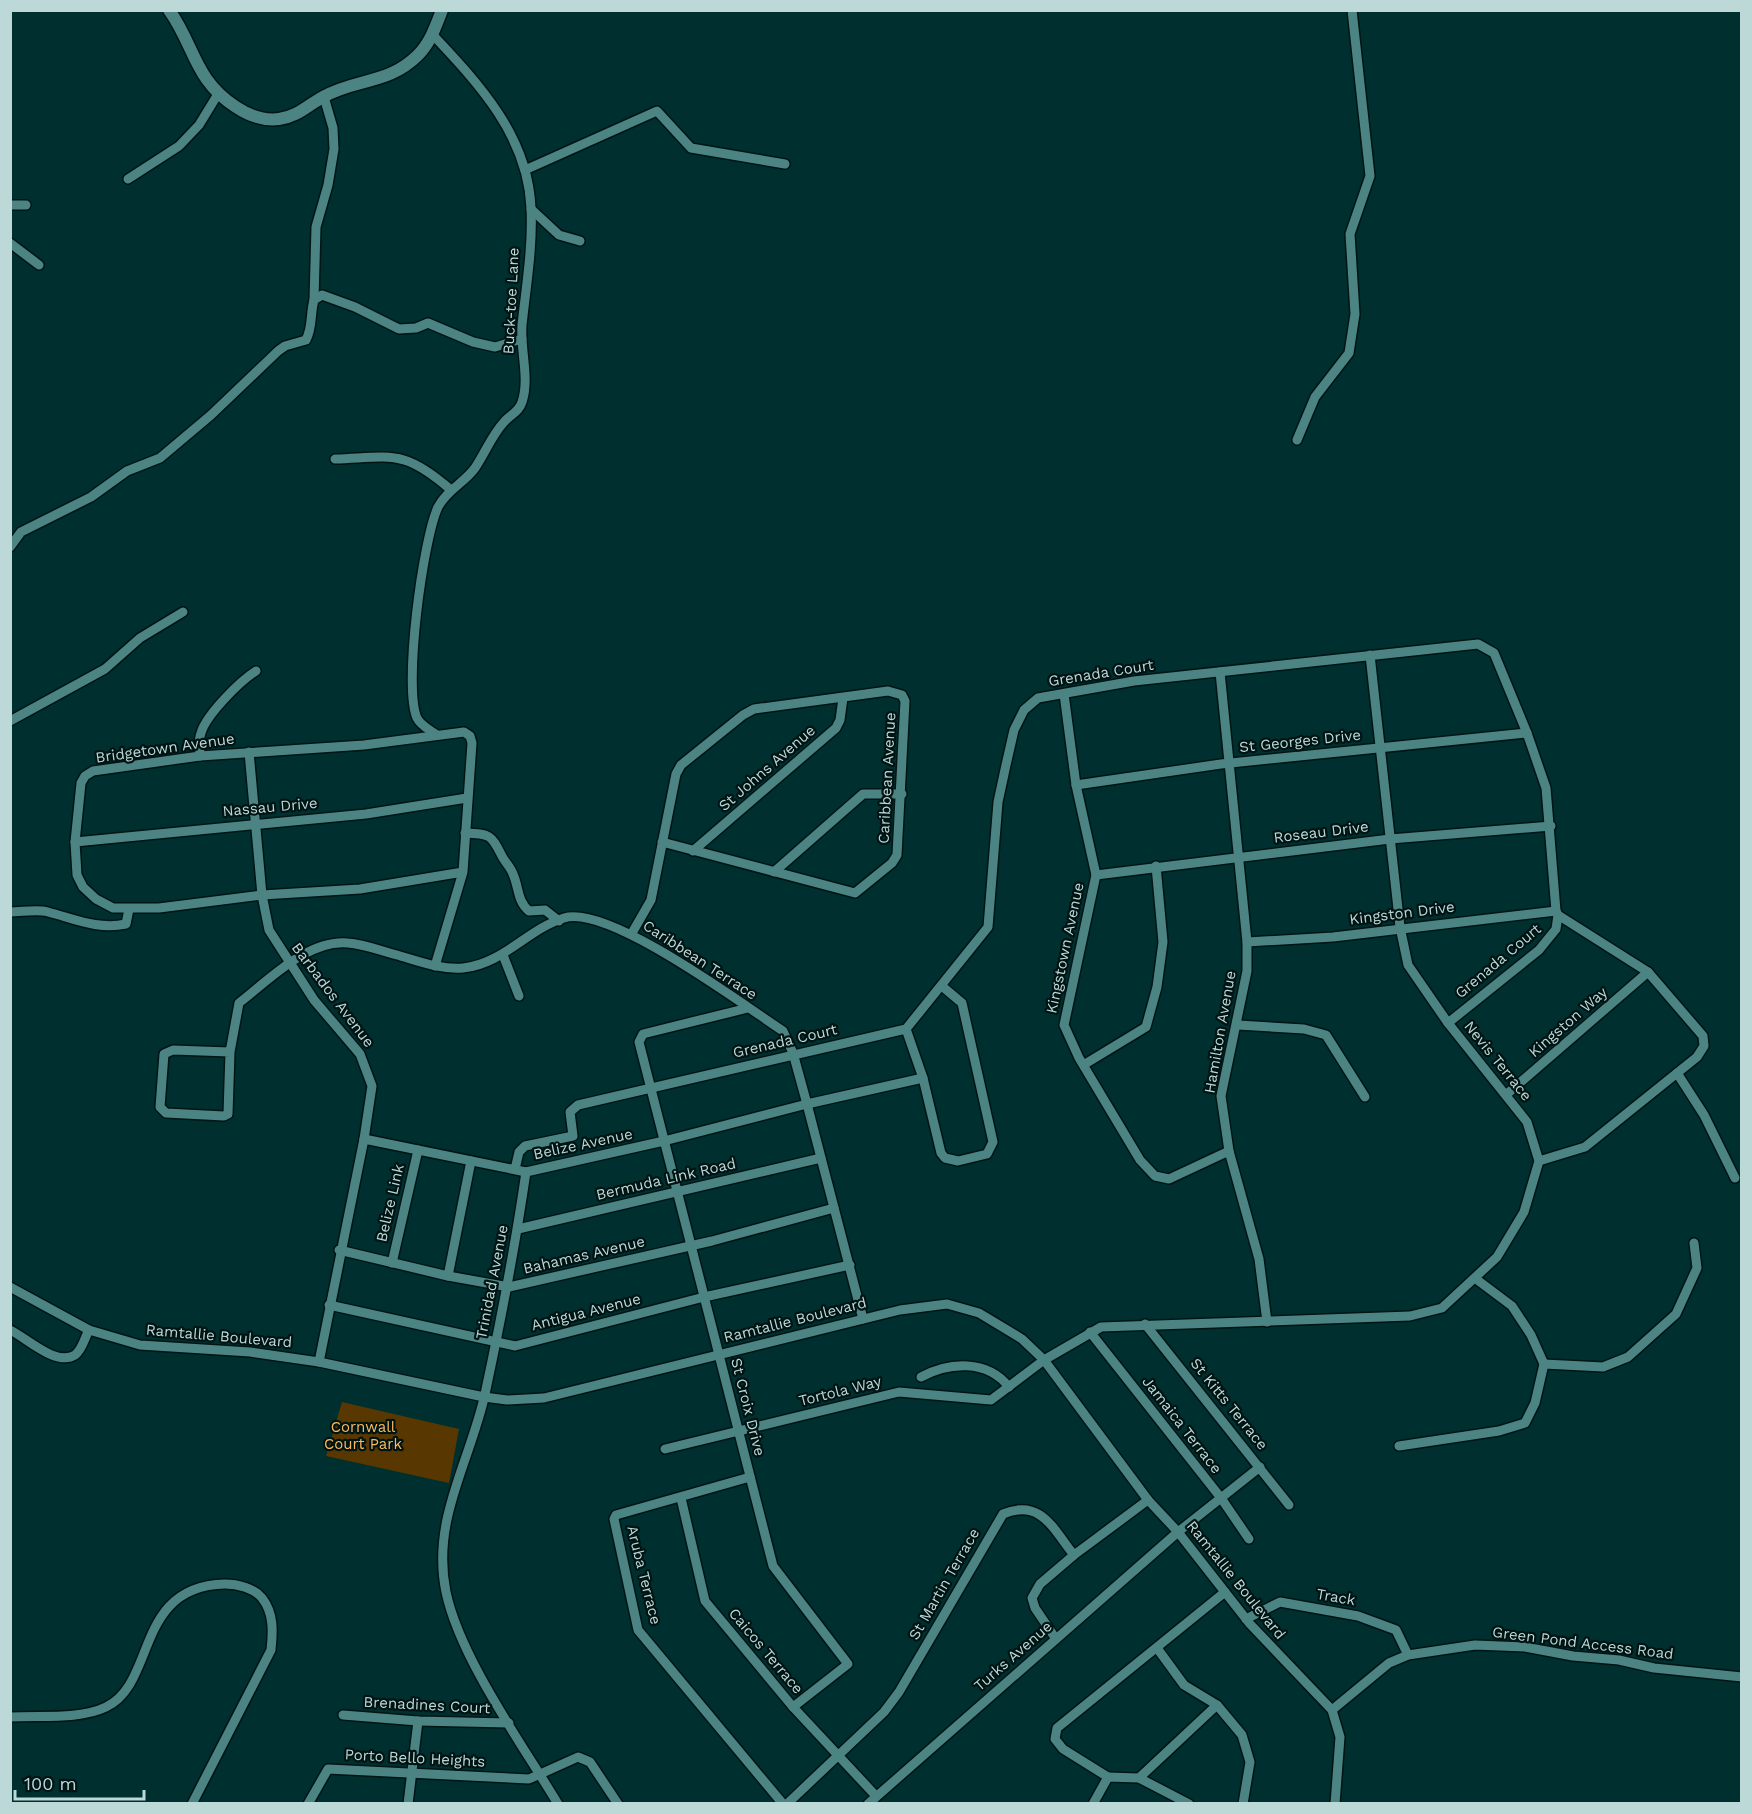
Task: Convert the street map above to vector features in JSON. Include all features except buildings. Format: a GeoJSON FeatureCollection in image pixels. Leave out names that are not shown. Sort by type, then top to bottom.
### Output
{"type":"FeatureCollection","features":[{"type":"Feature","properties":{"kind":"street"},"geometry":{"type":"LineString","coordinates":[[169,10],[200,71],[218,94],[255,117],[278,120],[301,112],[324,97],[342,89],[381,80],[402,68],[419,54],[432,34],[442,10]]}},
{"type":"Feature","properties":{"kind":"street"},"geometry":{"type":"LineString","coordinates":[[1297,440],[1315,397],[1349,353],[1355,314],[1350,234],[1370,176],[1352,10]]}},
{"type":"Feature","properties":{"kind":"street","name":"Buck-toe Lane"},"geometry":{"type":"LineString","coordinates":[[432,34],[474,79],[495,106],[514,140],[525,170],[531,209],[522,339],[524,387],[522,404],[519,410],[505,421],[467,478],[451,490],[439,507],[426,546],[412,661],[417,719],[438,735]]}},
{"type":"Feature","properties":{"kind":"street"},"geometry":{"type":"LineString","coordinates":[[128,179],[179,146],[199,125],[218,94]]}},
{"type":"Feature","properties":{"kind":"street"},"geometry":{"type":"LineString","coordinates":[[10,547],[21,532],[91,497],[127,471],[160,458],[211,415],[278,351],[285,346],[306,340],[312,329],[310,313],[314,300],[316,227],[328,185],[334,149],[333,128],[324,97]]}},
{"type":"Feature","properties":{"kind":"street"},"geometry":{"type":"LineString","coordinates":[[525,170],[657,111],[691,148],[785,164]]}},
{"type":"Feature","properties":{"kind":"street"},"geometry":{"type":"LineString","coordinates":[[10,205],[26,205]]}},
{"type":"Feature","properties":{"kind":"street"},"geometry":{"type":"LineString","coordinates":[[531,209],[559,235],[580,241]]}},
{"type":"Feature","properties":{"kind":"street"},"geometry":{"type":"LineString","coordinates":[[10,243],[39,265]]}},
{"type":"Feature","properties":{"kind":"street"},"geometry":{"type":"LineString","coordinates":[[314,300],[322,295],[366,311],[399,329],[416,328],[428,323],[473,342],[495,347],[522,339]]}},
{"type":"Feature","properties":{"kind":"street"},"geometry":{"type":"LineString","coordinates":[[335,459],[392,457],[411,460],[429,471],[451,490]]}},
{"type":"Feature","properties":{"kind":"street"},"geometry":{"type":"LineString","coordinates":[[10,721],[105,669],[140,638],[183,612]]}},
{"type":"Feature","properties":{"kind":"street","name":"Grenada Court"},"geometry":{"type":"LineString","coordinates":[[515,1170],[519,1152],[525,1146],[573,1136],[571,1109],[793,1053],[906,1029],[943,987],[988,927],[998,802],[1014,730],[1024,710],[1038,698],[1134,681],[1478,644],[1494,653],[1527,733],[1546,788],[1551,826],[1556,929],[1539,950],[1448,1023]]}},
{"type":"Feature","properties":{"kind":"street","name":"Nevis Terrace"},"geometry":{"type":"LineString","coordinates":[[1370,655],[1400,927],[1408,965],[1448,1023],[1507,1094],[1527,1122],[1539,1161]]}},
{"type":"Feature","properties":{"kind":"street"},"geometry":{"type":"LineString","coordinates":[[200,756],[199,739],[205,723],[245,678],[256,671]]}},
{"type":"Feature","properties":{"kind":"street","name":"Hamilton Avenue"},"geometry":{"type":"LineString","coordinates":[[1220,672],[1247,942],[1247,971],[1238,1025],[1221,1096],[1229,1150],[1259,1259],[1267,1322]]}},
{"type":"Feature","properties":{"kind":"street","name":"Caribbean Avenue"},"geometry":{"type":"LineString","coordinates":[[632,933],[651,900],[662,842],[676,774],[681,765],[754,709],[888,691],[902,695],[906,701],[897,855],[892,863],[855,893],[662,842]]}},
{"type":"Feature","properties":{"kind":"street","name":"Kingstown Avenue"},"geometry":{"type":"LineString","coordinates":[[1064,694],[1076,785],[1096,875],[1064,1025],[1140,1160],[1155,1176],[1169,1179],[1229,1150]]}},
{"type":"Feature","properties":{"kind":"street","name":"St Johns Avenue"},"geometry":{"type":"LineString","coordinates":[[693,851],[836,728],[840,720],[843,698]]}},
{"type":"Feature","properties":{"kind":"street","name":"Bridgetown Avenue"},"geometry":{"type":"LineString","coordinates":[[463,872],[360,889],[262,895],[159,908],[112,908],[96,899],[83,887],[77,875],[75,842],[81,783],[85,776],[93,771],[200,756],[364,745],[464,732],[470,736],[471,743],[467,798]]}},
{"type":"Feature","properties":{"kind":"street","name":"St Georges Drive"},"geometry":{"type":"LineString","coordinates":[[1076,785],[1229,763],[1527,733]]}},
{"type":"Feature","properties":{"kind":"street","name":"Barbados Avenue"},"geometry":{"type":"LineString","coordinates":[[249,752],[262,895],[268,930],[329,1019],[360,1054],[368,1070],[372,1086],[364,1139],[339,1250],[319,1362]]}},
{"type":"Feature","properties":{"kind":"street"},"geometry":{"type":"LineString","coordinates":[[774,872],[863,794],[902,794]]}},
{"type":"Feature","properties":{"kind":"street"},"geometry":{"type":"LineString","coordinates":[[435,966],[463,872],[467,798]]}},
{"type":"Feature","properties":{"kind":"street","name":"Nassau Drive"},"geometry":{"type":"LineString","coordinates":[[75,842],[366,814],[467,798]]}},
{"type":"Feature","properties":{"kind":"street","name":"Roseau Drive"},"geometry":{"type":"LineString","coordinates":[[1096,875],[1390,839],[1551,826]]}},
{"type":"Feature","properties":{"kind":"street"},"geometry":{"type":"LineString","coordinates":[[465,833],[485,833],[494,838],[513,873],[517,895],[525,908],[529,911],[545,910],[559,921]]}},
{"type":"Feature","properties":{"kind":"street"},"geometry":{"type":"LineString","coordinates":[[1085,1064],[1146,1027],[1157,987],[1163,942],[1156,866]]}},
{"type":"Feature","properties":{"kind":"street"},"geometry":{"type":"LineString","coordinates":[[10,912],[46,911],[74,921],[111,927],[126,924],[129,909]]}},
{"type":"Feature","properties":{"kind":"street","name":"Grenada Court"},"geometry":{"type":"LineString","coordinates":[[1557,913],[1648,972]]}},
{"type":"Feature","properties":{"kind":"street","name":"Kingston Drive"},"geometry":{"type":"LineString","coordinates":[[1247,942],[1333,937],[1400,927],[1557,913]]}},
{"type":"Feature","properties":{"kind":"street","name":"Caribbean Terrace"},"geometry":{"type":"LineString","coordinates":[[230,1052],[172,1050],[164,1053],[160,1107],[163,1111],[224,1116],[228,1114],[230,1052],[239,1003],[312,950],[331,943],[347,942],[435,966],[464,968],[504,955],[538,931],[559,921],[582,916],[632,933],[783,1031],[793,1053],[863,1319]]}},
{"type":"Feature","properties":{"kind":"street"},"geometry":{"type":"LineString","coordinates":[[504,955],[519,996]]}},
{"type":"Feature","properties":{"kind":"street"},"geometry":{"type":"LineString","coordinates":[[1044,1360],[1101,1327],[1410,1316],[1442,1308],[1476,1279],[1497,1257],[1524,1212],[1539,1161],[1585,1147],[1698,1057],[1704,1046],[1703,1036],[1648,972]]}},
{"type":"Feature","properties":{"kind":"street","name":"Kingston Way"},"geometry":{"type":"LineString","coordinates":[[1507,1094],[1648,972]]}},
{"type":"Feature","properties":{"kind":"street"},"geometry":{"type":"LineString","coordinates":[[906,1029],[945,1158],[958,1161],[987,1154],[993,1142],[962,1004],[943,987]]}},
{"type":"Feature","properties":{"kind":"street","name":"St Croix Drive"},"geometry":{"type":"LineString","coordinates":[[748,1008],[643,1034],[639,1042],[773,1566],[848,1664],[793,1707]]}},
{"type":"Feature","properties":{"kind":"street"},"geometry":{"type":"LineString","coordinates":[[1238,1025],[1304,1029],[1326,1035],[1365,1097]]}},
{"type":"Feature","properties":{"kind":"street"},"geometry":{"type":"LineString","coordinates":[[1677,1073],[1704,1115],[1735,1178]]}},
{"type":"Feature","properties":{"kind":"street","name":"Belize Avenue"},"geometry":{"type":"LineString","coordinates":[[364,1139],[526,1172],[922,1078]]}},
{"type":"Feature","properties":{"kind":"street","name":"Belize Link"},"geometry":{"type":"LineString","coordinates":[[392,1263],[418,1150]]}},
{"type":"Feature","properties":{"kind":"street","name":"Bermuda Link Road"},"geometry":{"type":"LineString","coordinates":[[518,1229],[820,1158]]}},
{"type":"Feature","properties":{"kind":"street"},"geometry":{"type":"LineString","coordinates":[[448,1276],[471,1161]]}},
{"type":"Feature","properties":{"kind":"street","name":"Trinidad Avenue"},"geometry":{"type":"LineString","coordinates":[[526,1172],[509,1287],[484,1397],[447,1511],[442,1542],[443,1562],[446,1592],[464,1645],[558,1803]]}},
{"type":"Feature","properties":{"kind":"street","name":"Bahamas Avenue"},"geometry":{"type":"LineString","coordinates":[[339,1250],[448,1276],[509,1287],[691,1246],[834,1208]]}},
{"type":"Feature","properties":{"kind":"street"},"geometry":{"type":"LineString","coordinates":[[1544,1364],[1603,1367],[1628,1357],[1676,1314],[1696,1268],[1694,1243]]}},
{"type":"Feature","properties":{"kind":"street","name":"Antigua Avenue"},"geometry":{"type":"LineString","coordinates":[[329,1305],[514,1346],[704,1297],[850,1265]]}},
{"type":"Feature","properties":{"kind":"street"},"geometry":{"type":"LineString","coordinates":[[1399,1446],[1499,1431],[1525,1423],[1536,1403],[1544,1364],[1531,1335],[1512,1306],[1476,1279]]}},
{"type":"Feature","properties":{"kind":"street","name":"Ramtallie Boulevard"},"geometry":{"type":"LineString","coordinates":[[10,1287],[89,1330],[140,1345],[250,1352],[319,1362],[507,1400],[544,1398],[863,1319],[947,1304],[979,1313],[1022,1339],[1044,1360],[1148,1500],[1178,1532],[1246,1619],[1306,1686],[1332,1710]]}},
{"type":"Feature","properties":{"kind":"street","name":"St Kitts Terrace"},"geometry":{"type":"LineString","coordinates":[[1145,1324],[1289,1505]]}},
{"type":"Feature","properties":{"kind":"street"},"geometry":{"type":"LineString","coordinates":[[10,1330],[52,1354],[65,1358],[75,1355],[89,1330]]}},
{"type":"Feature","properties":{"kind":"street","name":"Jamaica Terrace"},"geometry":{"type":"LineString","coordinates":[[1090,1332],[1221,1498],[1249,1539]]}},
{"type":"Feature","properties":{"kind":"street","name":"Tortola Way"},"geometry":{"type":"LineString","coordinates":[[665,1449],[899,1392],[991,1400],[1044,1360]]}},
{"type":"Feature","properties":{"kind":"street"},"geometry":{"type":"LineString","coordinates":[[921,1377],[947,1366],[981,1367],[1009,1387]]}},
{"type":"Feature","properties":{"kind":"street","name":"Turks Avenue"},"geometry":{"type":"LineString","coordinates":[[868,1803],[1178,1532],[1260,1467]]}},
{"type":"Feature","properties":{"kind":"street","name":"Aruba Terrace"},"geometry":{"type":"LineString","coordinates":[[750,1477],[615,1516],[638,1630],[785,1803]]}},
{"type":"Feature","properties":{"kind":"street","name":"Caicos Terrace"},"geometry":{"type":"LineString","coordinates":[[681,1498],[705,1602],[793,1707],[876,1796]]}},
{"type":"Feature","properties":{"kind":"street"},"geometry":{"type":"LineString","coordinates":[[1056,1639],[1035,1608],[1032,1598],[1040,1584],[1074,1555],[1148,1500]]}},
{"type":"Feature","properties":{"kind":"street","name":"St Martin Terrace"},"geometry":{"type":"LineString","coordinates":[[785,1803],[884,1712],[899,1692],[1003,1514],[1018,1507],[1043,1515],[1074,1555]]}},
{"type":"Feature","properties":{"kind":"street"},"geometry":{"type":"LineString","coordinates":[[10,1717],[87,1713],[106,1707],[121,1696],[131,1680],[152,1633],[176,1601],[208,1585],[227,1584],[246,1587],[261,1595],[269,1609],[273,1629],[271,1650],[192,1803]]}},
{"type":"Feature","properties":{"kind":"street"},"geometry":{"type":"LineString","coordinates":[[1189,1803],[1139,1778],[1107,1777],[1063,1749],[1055,1739],[1057,1728],[1225,1593]]}},
{"type":"Feature","properties":{"kind":"street","name":"Track"},"geometry":{"type":"LineString","coordinates":[[1246,1619],[1280,1602],[1358,1616],[1396,1630],[1408,1654]]}},
{"type":"Feature","properties":{"kind":"street","name":"Green Pond Access Road"},"geometry":{"type":"LineString","coordinates":[[1332,1710],[1389,1663],[1408,1654],[1475,1645],[1500,1645],[1619,1660],[1654,1668],[1742,1677]]}},
{"type":"Feature","properties":{"kind":"street"},"geometry":{"type":"LineString","coordinates":[[1157,1648],[1184,1685],[1217,1705],[1234,1724],[1248,1749],[1250,1762],[1243,1803]]}},
{"type":"Feature","properties":{"kind":"street"},"geometry":{"type":"LineString","coordinates":[[1139,1778],[1217,1705]]}},
{"type":"Feature","properties":{"kind":"street"},"geometry":{"type":"LineString","coordinates":[[1332,1710],[1340,1737],[1335,1803]]}},
{"type":"Feature","properties":{"kind":"street","name":"Brenadines Court"},"geometry":{"type":"LineString","coordinates":[[343,1715],[418,1721],[509,1724]]}},
{"type":"Feature","properties":{"kind":"street"},"geometry":{"type":"LineString","coordinates":[[408,1803],[418,1721]]}},
{"type":"Feature","properties":{"kind":"street"},"geometry":{"type":"LineString","coordinates":[[541,1775],[574,1758],[583,1758],[591,1762],[618,1803]]}},
{"type":"Feature","properties":{"kind":"street","name":"Porto Bello Heights"},"geometry":{"type":"LineString","coordinates":[[308,1803],[328,1769],[529,1779],[541,1775]]}},
{"type":"Feature","properties":{"kind":"street"},"geometry":{"type":"LineString","coordinates":[[1093,1803],[1107,1777]]}},
{"type":"Feature","properties":{"kind":"green space","name":"Cornwall Court Park"},"geometry":{"type":"Polygon","coordinates":[[[342,1402],[459,1429],[449,1483],[326,1456],[342,1402]]]}}]}
